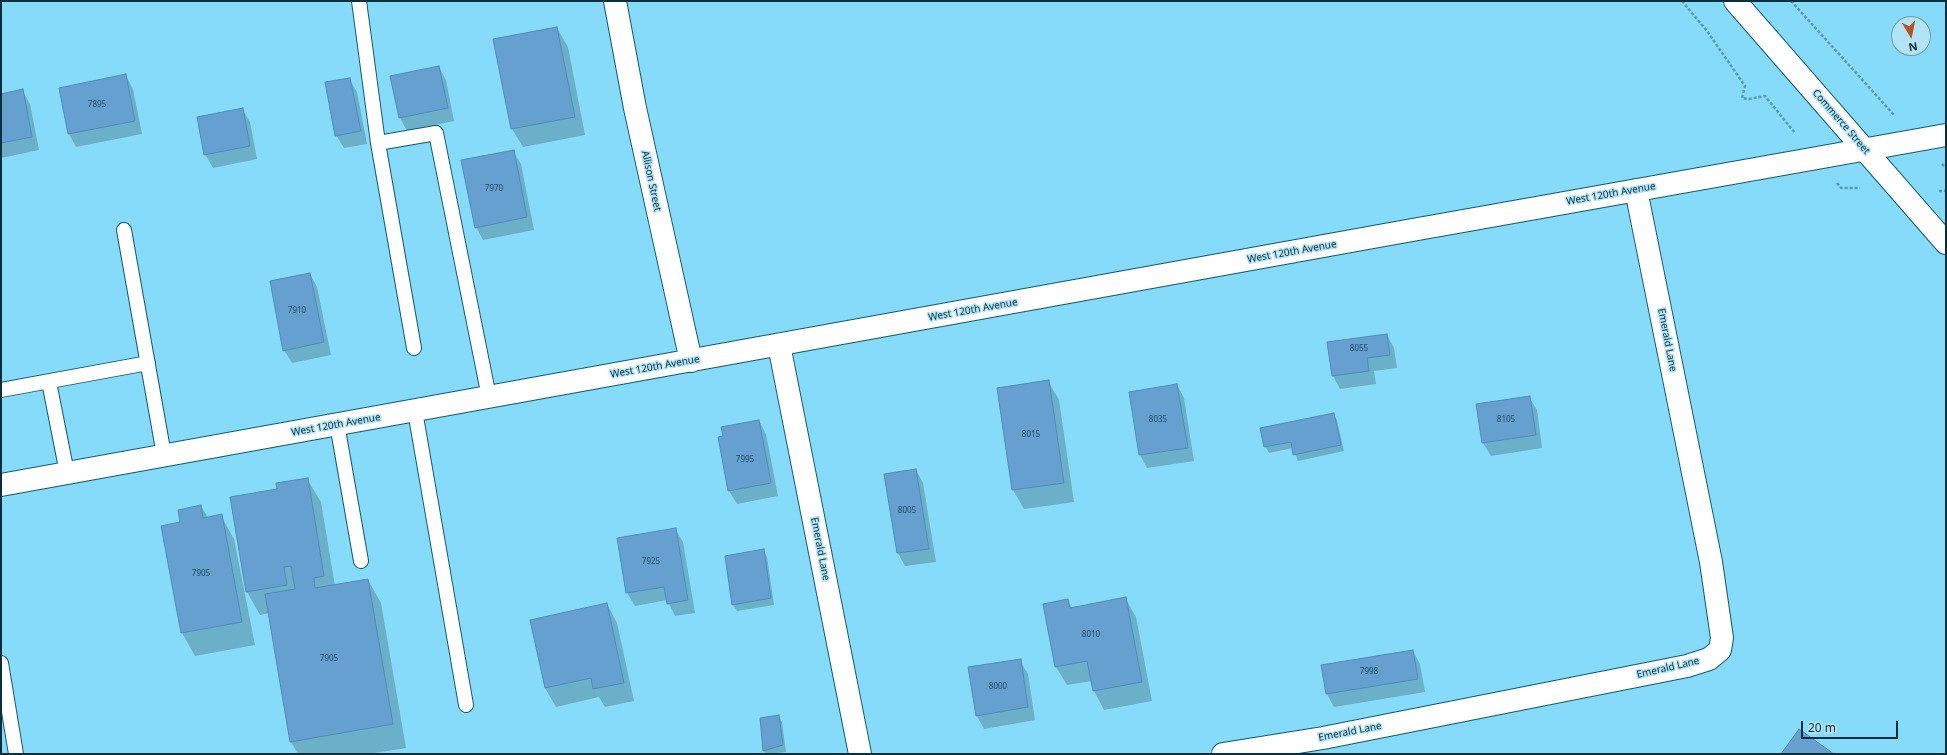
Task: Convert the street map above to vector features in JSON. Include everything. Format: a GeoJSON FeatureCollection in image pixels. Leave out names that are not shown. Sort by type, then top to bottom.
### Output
{"type":"FeatureCollection","features":[{"type":"Feature","properties":{"kind":"street","name":"Allison Street"},"geometry":{"type":"LineString","coordinates":[[615,1],[635,108],[691,361]]}},
{"type":"Feature","properties":{"kind":"street","name":"Commerce Street"},"geometry":{"type":"LineString","coordinates":[[1735,1],[1946,243]]}},
{"type":"Feature","properties":{"kind":"street","name":"West 120th Avenue"},"geometry":{"type":"LineString","coordinates":[[1,485],[1946,135]]}},
{"type":"Feature","properties":{"kind":"street","name":"Emerald Lane"},"geometry":{"type":"LineString","coordinates":[[1223,754],[1323,738],[1687,666],[1709,658],[1720,650],[1722,638],[1711,562],[1636,190]]}},
{"type":"Feature","properties":{"kind":"street","name":"Emerald Lane"},"geometry":{"type":"LineString","coordinates":[[779,345],[860,754]]}},
{"type":"Feature","properties":{"kind":"lane"},"geometry":{"type":"LineString","coordinates":[[359,1],[378,143],[414,348]]}},
{"type":"Feature","properties":{"kind":"lane"},"geometry":{"type":"LineString","coordinates":[[378,143],[436,133],[488,397]]}},
{"type":"Feature","properties":{"kind":"lane"},"geometry":{"type":"LineString","coordinates":[[124,230],[164,455]]}},
{"type":"Feature","properties":{"kind":"lane"},"geometry":{"type":"LineString","coordinates":[[1,390],[148,363]]}},
{"type":"Feature","properties":{"kind":"lane"},"geometry":{"type":"LineString","coordinates":[[49,382],[67,473]]}},
{"type":"Feature","properties":{"kind":"lane"},"geometry":{"type":"LineString","coordinates":[[415,411],[466,705]]}},
{"type":"Feature","properties":{"kind":"lane"},"geometry":{"type":"LineString","coordinates":[[337,424],[361,561]]}},
{"type":"Feature","properties":{"kind":"lane"},"geometry":{"type":"LineString","coordinates":[[1,663],[16,754]]}},
{"type":"Feature","properties":{"kind":"path"},"geometry":{"type":"LineString","coordinates":[[1682,1],[1707,31],[1745,86],[1742,98],[1749,99],[1765,96],[1841,188],[1946,191]]}},
{"type":"Feature","properties":{"kind":"path"},"geometry":{"type":"LineString","coordinates":[[1791,1],[1895,116],[1946,168]]}},
{"type":"Feature","properties":{"kind":"building"},"geometry":{"type":"Polygon","coordinates":[[[557,27],[575,117],[511,129],[493,39],[557,27]]]}},
{"type":"Feature","properties":{"kind":"building"},"geometry":{"type":"Polygon","coordinates":[[[439,66],[448,108],[399,118],[390,76],[439,66]]]}},
{"type":"Feature","properties":{"kind":"building"},"geometry":{"type":"Polygon","coordinates":[[[126,74],[135,121],[68,134],[59,88],[126,74]]]}},
{"type":"Feature","properties":{"kind":"building"},"geometry":{"type":"Polygon","coordinates":[[[350,78],[361,131],[335,136],[325,82],[350,78]]]}},
{"type":"Feature","properties":{"kind":"building"},"geometry":{"type":"Polygon","coordinates":[[[23,89],[32,137],[1,143],[1,94],[23,89]]]}},
{"type":"Feature","properties":{"kind":"building"},"geometry":{"type":"Polygon","coordinates":[[[243,108],[250,146],[204,155],[197,117],[243,108]]]}},
{"type":"Feature","properties":{"kind":"building"},"geometry":{"type":"Polygon","coordinates":[[[514,150],[527,217],[475,228],[461,160],[514,150]]]}},
{"type":"Feature","properties":{"kind":"building"},"geometry":{"type":"Polygon","coordinates":[[[310,273],[324,342],[283,351],[270,281],[310,273]]]}},
{"type":"Feature","properties":{"kind":"building"},"geometry":{"type":"Polygon","coordinates":[[[1387,334],[1390,355],[1367,358],[1369,371],[1332,376],[1327,342],[1387,334]]]}},
{"type":"Feature","properties":{"kind":"building"},"geometry":{"type":"Polygon","coordinates":[[[1049,380],[1064,483],[1012,490],[997,388],[1049,380]]]}},
{"type":"Feature","properties":{"kind":"building"},"geometry":{"type":"Polygon","coordinates":[[[1177,384],[1188,448],[1139,455],[1129,392],[1177,384]]]}},
{"type":"Feature","properties":{"kind":"building"},"geometry":{"type":"Polygon","coordinates":[[[1530,396],[1536,435],[1482,443],[1476,404],[1530,396]]]}},
{"type":"Feature","properties":{"kind":"building"},"geometry":{"type":"Polygon","coordinates":[[[1334,413],[1341,445],[1293,455],[1291,442],[1264,447],[1260,428],[1334,413]]]}},
{"type":"Feature","properties":{"kind":"building"},"geometry":{"type":"Polygon","coordinates":[[[759,420],[771,483],[728,491],[718,437],[723,436],[721,427],[759,420]]]}},
{"type":"Feature","properties":{"kind":"building"},"geometry":{"type":"Polygon","coordinates":[[[916,469],[929,549],[897,553],[884,474],[916,469]]]}},
{"type":"Feature","properties":{"kind":"building"},"geometry":{"type":"Polygon","coordinates":[[[308,478],[324,576],[314,578],[315,588],[368,579],[393,724],[290,742],[265,594],[295,589],[291,566],[284,567],[287,585],[246,592],[230,497],[277,489],[276,483],[308,478]]]}},
{"type":"Feature","properties":{"kind":"building"},"geometry":{"type":"Polygon","coordinates":[[[201,505],[203,518],[222,514],[242,622],[181,633],[161,526],[180,522],[178,510],[201,505]]]}},
{"type":"Feature","properties":{"kind":"building"},"geometry":{"type":"Polygon","coordinates":[[[676,528],[688,600],[667,604],[664,587],[626,593],[617,538],[676,528]]]}},
{"type":"Feature","properties":{"kind":"building"},"geometry":{"type":"Polygon","coordinates":[[[764,549],[771,598],[732,605],[725,556],[764,549]]]}},
{"type":"Feature","properties":{"kind":"building"},"geometry":{"type":"Polygon","coordinates":[[[1126,597],[1142,682],[1093,691],[1087,661],[1055,667],[1043,604],[1068,599],[1070,608],[1126,597]]]}},
{"type":"Feature","properties":{"kind":"building"},"geometry":{"type":"Polygon","coordinates":[[[607,603],[624,683],[593,689],[591,678],[545,688],[530,620],[607,603]]]}},
{"type":"Feature","properties":{"kind":"building"},"geometry":{"type":"Polygon","coordinates":[[[1413,650],[1418,679],[1326,694],[1321,665],[1413,650]]]}},
{"type":"Feature","properties":{"kind":"building"},"geometry":{"type":"Polygon","coordinates":[[[1021,659],[1028,707],[976,716],[968,667],[1021,659]]]}},
{"type":"Feature","properties":{"kind":"building"},"geometry":{"type":"Polygon","coordinates":[[[779,715],[783,745],[763,751],[760,718],[779,715]]]}},
{"type":"Feature","properties":{"kind":"building"},"geometry":{"type":"Polygon","coordinates":[[[1799,729],[1834,754],[1781,754],[1799,729]]]}}]}
